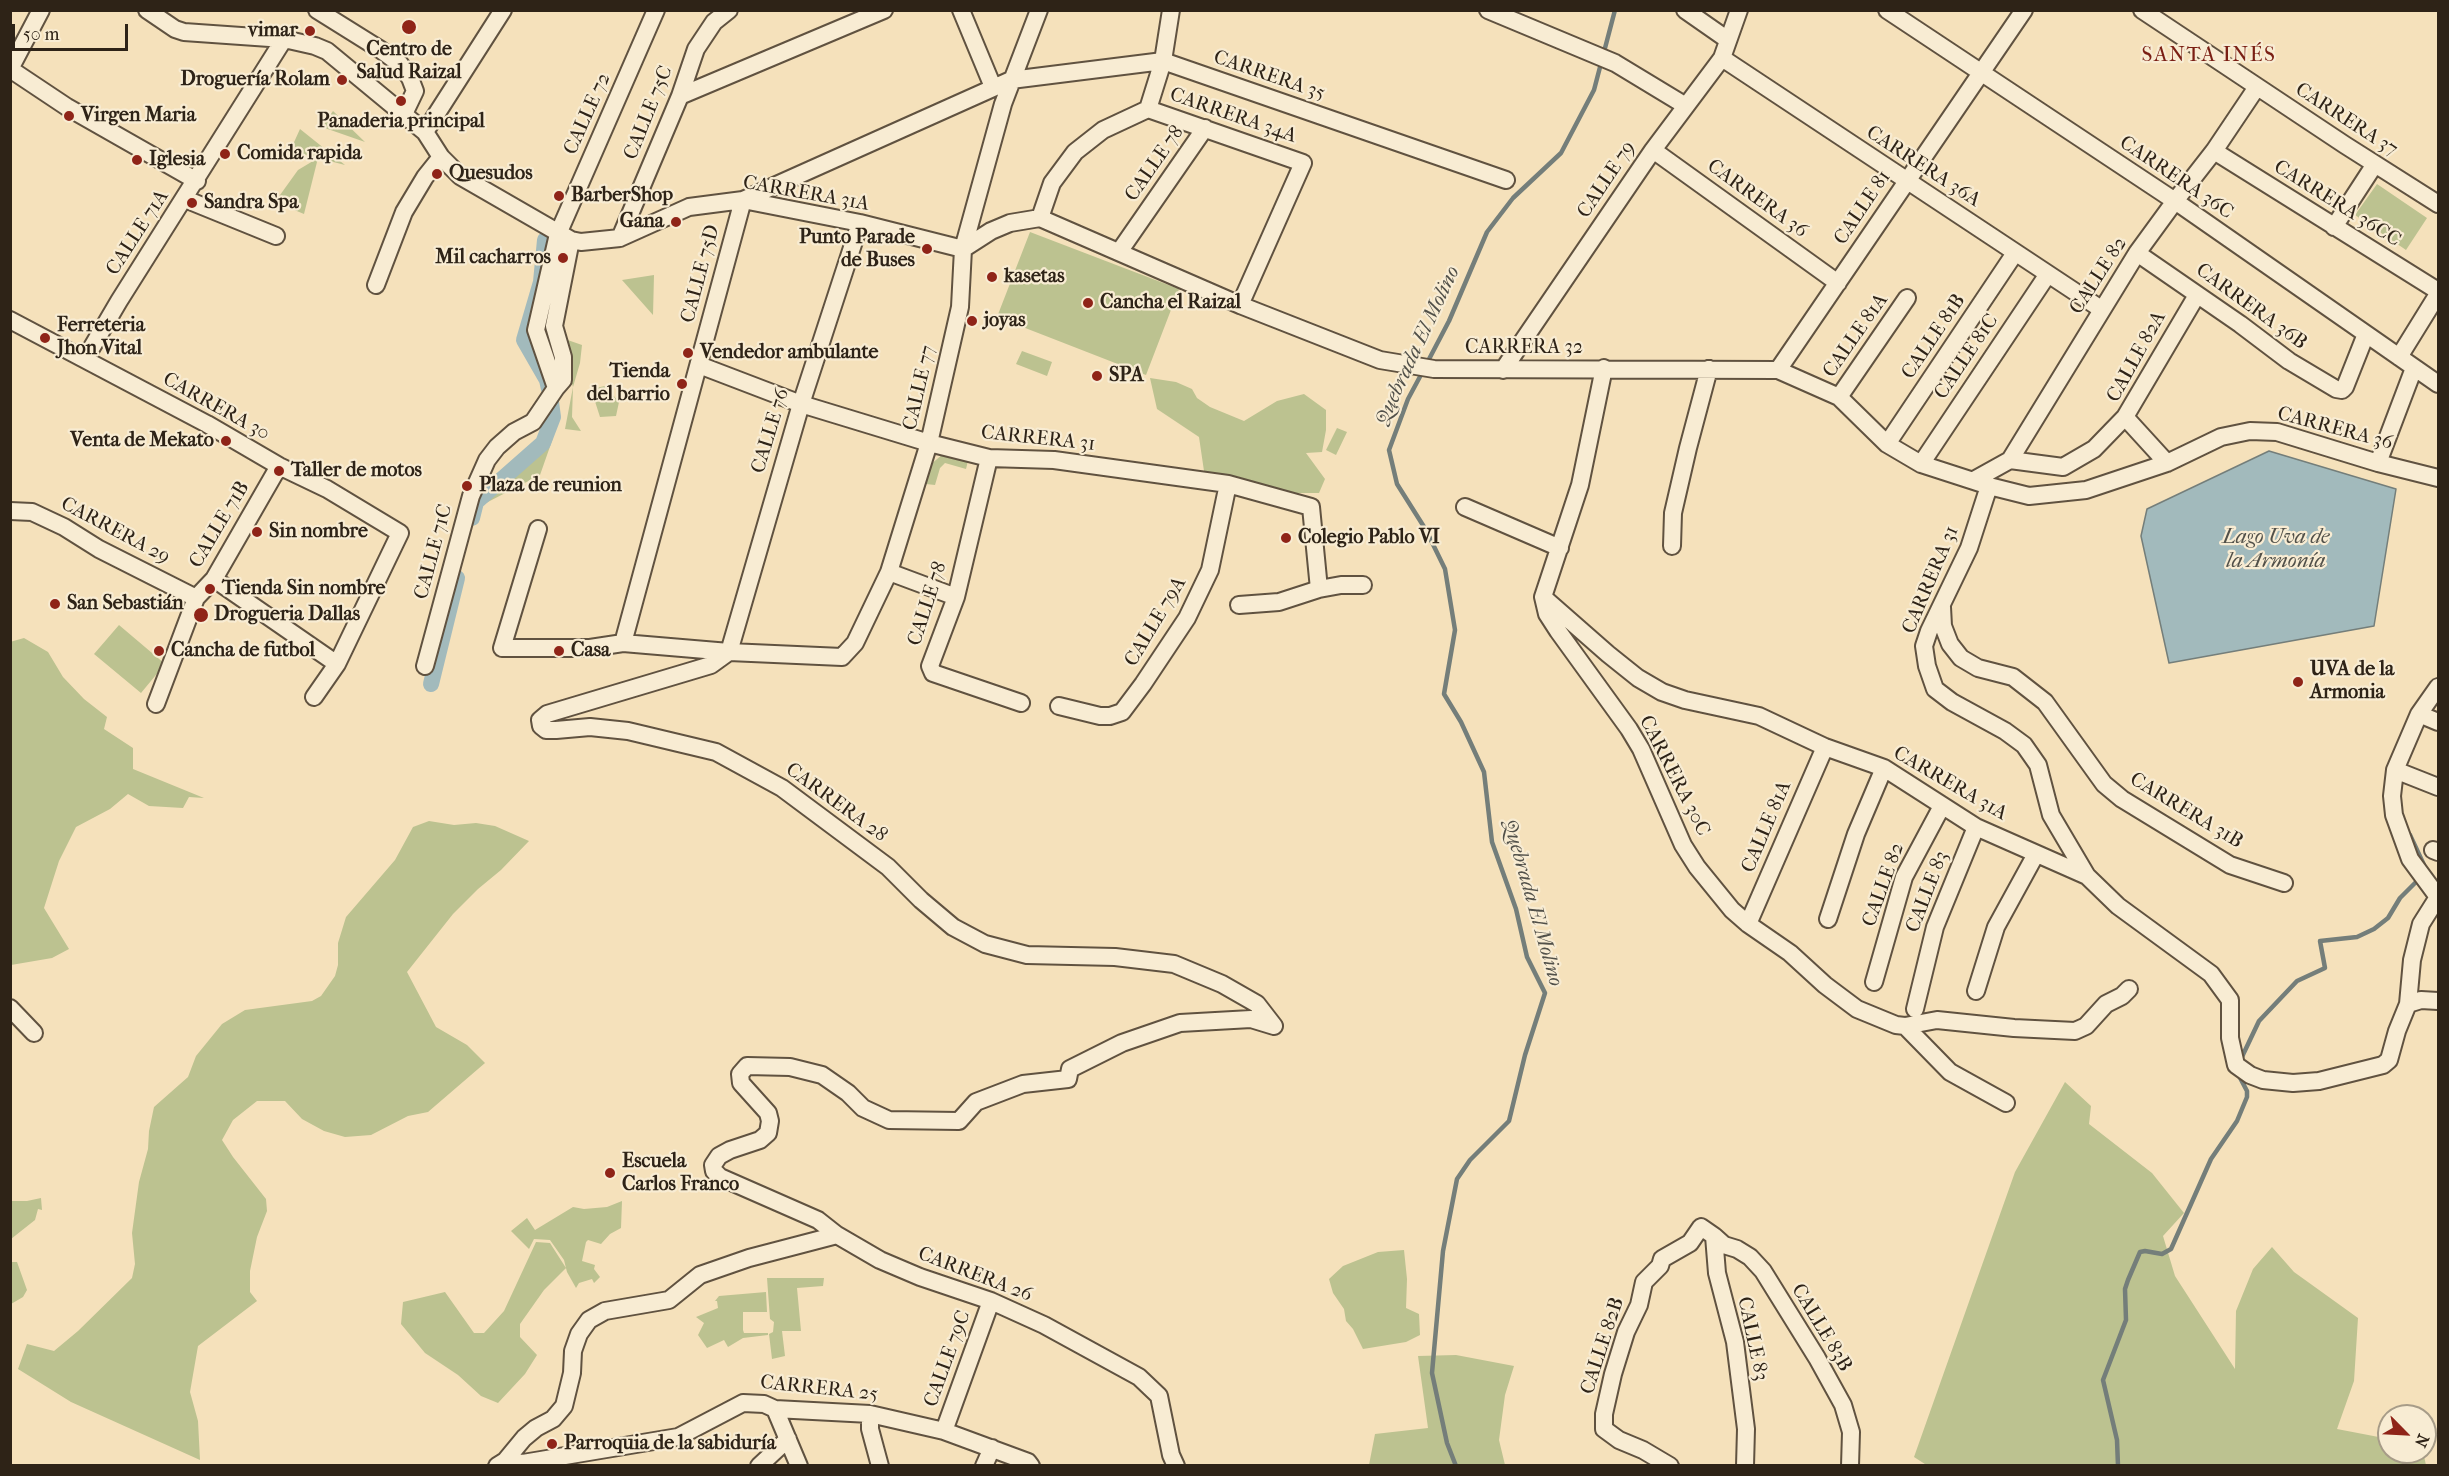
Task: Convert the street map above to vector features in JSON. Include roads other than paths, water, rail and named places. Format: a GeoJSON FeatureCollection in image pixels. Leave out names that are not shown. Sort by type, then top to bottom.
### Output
{"type":"FeatureCollection","features":[{"type":"Feature","properties":{"kind":"street"},"geometry":{"type":"LineString","coordinates":[[41,10],[10,69],[67,107],[196,181]]}},
{"type":"Feature","properties":{"kind":"street"},"geometry":{"type":"LineString","coordinates":[[147,10],[175,29],[184,32],[284,39],[327,51],[425,132],[441,157],[460,176],[564,237]]}},
{"type":"Feature","properties":{"kind":"street"},"geometry":{"type":"LineString","coordinates":[[317,10],[400,64],[410,78],[415,91],[404,114]]}},
{"type":"Feature","properties":{"kind":"street"},"geometry":{"type":"LineString","coordinates":[[425,132],[503,10]]}},
{"type":"Feature","properties":{"kind":"street","name":"CALLE 72"},"geometry":{"type":"LineString","coordinates":[[564,237],[656,10]]}},
{"type":"Feature","properties":{"kind":"street","name":"CALLE 75C"},"geometry":{"type":"LineString","coordinates":[[620,238],[680,96],[696,49],[714,22],[729,10]]}},
{"type":"Feature","properties":{"kind":"street"},"geometry":{"type":"LineString","coordinates":[[680,96],[884,10]]}},
{"type":"Feature","properties":{"kind":"street"},"geometry":{"type":"LineString","coordinates":[[961,10],[993,87]]}},
{"type":"Feature","properties":{"kind":"street","name":"CALLE 77"},"geometry":{"type":"LineString","coordinates":[[729,652],[842,657],[855,643],[889,572],[929,443],[960,308],[963,249],[1011,80],[1039,10]]}},
{"type":"Feature","properties":{"kind":"street"},"geometry":{"type":"LineString","coordinates":[[963,249],[1010,223],[1040,219],[1052,183],[1074,152],[1103,130],[1148,110],[1163,61],[1171,10]]}},
{"type":"Feature","properties":{"kind":"street"},"geometry":{"type":"LineString","coordinates":[[1488,10],[1612,62],[1686,106]]}},
{"type":"Feature","properties":{"kind":"street"},"geometry":{"type":"LineString","coordinates":[[1685,10],[1728,40]]}},
{"type":"Feature","properties":{"kind":"street","name":"CALLE 79"},"geometry":{"type":"LineString","coordinates":[[1503,370],[1653,150],[1722,58],[1739,10]]}},
{"type":"Feature","properties":{"kind":"street","name":"CARRERA 36C"},"geometry":{"type":"LineString","coordinates":[[1887,10],[1980,74],[2175,201],[2439,384]]}},
{"type":"Feature","properties":{"kind":"street","name":"CALLE 81"},"geometry":{"type":"LineString","coordinates":[[1778,370],[2024,10]]}},
{"type":"Feature","properties":{"kind":"street","name":"CARRERA 37"},"geometry":{"type":"LineString","coordinates":[[2142,10],[2374,164],[2439,204]]}},
{"type":"Feature","properties":{"kind":"street","name":"CALLE 71A"},"geometry":{"type":"LineString","coordinates":[[85,359],[284,39]]}},
{"type":"Feature","properties":{"kind":"street","name":"CARRERA 36A"},"geometry":{"type":"LineString","coordinates":[[1722,58],[2101,309]]}},
{"type":"Feature","properties":{"kind":"street","name":"CARRERA 35"},"geometry":{"type":"LineString","coordinates":[[1011,80],[1163,61],[1506,180]]}},
{"type":"Feature","properties":{"kind":"street"},"geometry":{"type":"LineString","coordinates":[[743,200],[1011,80]]}},
{"type":"Feature","properties":{"kind":"street","name":"CALLE 82"},"geometry":{"type":"LineString","coordinates":[[1981,483],[2010,460],[2137,253],[2214,152],[2257,87]]}},
{"type":"Feature","properties":{"kind":"street","name":"CARRERA 34A"},"geometry":{"type":"LineString","coordinates":[[1148,110],[1303,162],[1240,304]]}},
{"type":"Feature","properties":{"kind":"street","name":"CALLE 78"},"geometry":{"type":"LineString","coordinates":[[1119,252],[1205,128]]}},
{"type":"Feature","properties":{"kind":"street","name":"CARRERA 36"},"geometry":{"type":"LineString","coordinates":[[1653,150],[1838,283]]}},
{"type":"Feature","properties":{"kind":"street","name":"CARRERA 36CC"},"geometry":{"type":"LineString","coordinates":[[2214,152],[2439,293]]}},
{"type":"Feature","properties":{"kind":"street"},"geometry":{"type":"LineString","coordinates":[[376,285],[404,212],[425,177],[441,157]]}},
{"type":"Feature","properties":{"kind":"street"},"geometry":{"type":"LineString","coordinates":[[2334,227],[2374,164]]}},
{"type":"Feature","properties":{"kind":"street"},"geometry":{"type":"LineString","coordinates":[[185,199],[276,236]]}},
{"type":"Feature","properties":{"kind":"street","name":"CARRERA 31A"},"geometry":{"type":"LineString","coordinates":[[564,237],[580,242],[620,238],[689,207],[743,200],[860,223],[963,249]]}},
{"type":"Feature","properties":{"kind":"street","name":"CALLE 75D"},"geometry":{"type":"LineString","coordinates":[[623,643],[743,200]]}},
{"type":"Feature","properties":{"kind":"street","name":"CARRERA 32"},"geometry":{"type":"LineString","coordinates":[[1040,219],[1240,304],[1380,360],[1434,369],[1778,370],[1839,397],[1887,444],[1921,464],[2029,496],[2086,490]]}},
{"type":"Feature","properties":{"kind":"street","name":"CALLE 76"},"geometry":{"type":"LineString","coordinates":[[729,652],[801,404],[860,223]]}},
{"type":"Feature","properties":{"kind":"street","name":"CALLE 71C"},"geometry":{"type":"LineString","coordinates":[[425,666],[471,496],[486,460],[514,432],[533,422],[556,388],[536,330],[564,237]]}},
{"type":"Feature","properties":{"kind":"street","name":"CALLE 81B"},"geometry":{"type":"LineString","coordinates":[[1887,444],[2015,253]]}},
{"type":"Feature","properties":{"kind":"street","name":"CARRERA 36B"},"geometry":{"type":"LineString","coordinates":[[2137,253],[2240,324],[2289,362],[2336,390],[2342,390],[2366,334]]}},
{"type":"Feature","properties":{"kind":"street","name":"CALLE 81C"},"geometry":{"type":"LineString","coordinates":[[1921,464],[2048,274]]}},
{"type":"Feature","properties":{"kind":"street"},"geometry":{"type":"LineString","coordinates":[[2399,357],[2439,293]]}},
{"type":"Feature","properties":{"kind":"street","name":"CALLE 82A"},"geometry":{"type":"LineString","coordinates":[[2167,463],[2125,417],[2197,295]]}},
{"type":"Feature","properties":{"kind":"street","name":"CALLE 81A"},"geometry":{"type":"LineString","coordinates":[[1839,397],[1907,298]]}},
{"type":"Feature","properties":{"kind":"street","name":"CARRERA 30"},"geometry":{"type":"LineString","coordinates":[[10,320],[207,424],[279,466],[327,489],[400,533],[337,664]]}},
{"type":"Feature","properties":{"kind":"street","name":"CARRERA 31"},"geometry":{"type":"LineString","coordinates":[[699,365],[801,404],[929,443],[989,458],[1054,460],[1228,484],[1311,507],[1319,589]]}},
{"type":"Feature","properties":{"kind":"street"},"geometry":{"type":"LineString","coordinates":[[1543,597],[1580,485],[1604,368]]}},
{"type":"Feature","properties":{"kind":"street"},"geometry":{"type":"LineString","coordinates":[[2378,463],[2414,368]]}},
{"type":"Feature","properties":{"kind":"street"},"geometry":{"type":"LineString","coordinates":[[1672,546],[1674,513],[1709,369]]}},
{"type":"Feature","properties":{"kind":"street"},"geometry":{"type":"LineString","coordinates":[[2010,460],[2063,467],[2094,448],[2125,417]]}},
{"type":"Feature","properties":{"kind":"street","name":"CARRERA 36"},"geometry":{"type":"LineString","coordinates":[[2086,490],[2167,463],[2221,437],[2250,431],[2277,432],[2378,463],[2439,478]]}},
{"type":"Feature","properties":{"kind":"street","name":"CALLE 78"},"geometry":{"type":"LineString","coordinates":[[989,458],[956,597],[930,666],[933,673],[1021,703]]}},
{"type":"Feature","properties":{"kind":"street","name":"CALLE 71B"},"geometry":{"type":"LineString","coordinates":[[156,704],[196,598],[213,579],[279,466]]}},
{"type":"Feature","properties":{"kind":"street","name":"CARRERA 31"},"geometry":{"type":"LineString","coordinates":[[1981,483],[1969,548],[1924,646],[1927,666],[1935,689],[1952,702],[2005,731],[2024,745],[2038,765],[2051,816],[2087,876]]}},
{"type":"Feature","properties":{"kind":"street","name":"CALLE 79A"},"geometry":{"type":"LineString","coordinates":[[1059,706],[1100,716],[1122,712],[1187,618],[1210,570],[1228,484]]}},
{"type":"Feature","properties":{"kind":"street"},"geometry":{"type":"LineString","coordinates":[[1465,507],[1560,548]]}},
{"type":"Feature","properties":{"kind":"street","name":"CARRERA 29"},"geometry":{"type":"LineString","coordinates":[[10,511],[32,512],[64,526],[99,549],[196,598]]}},
{"type":"Feature","properties":{"kind":"street"},"geometry":{"type":"LineString","coordinates":[[538,529],[502,648],[590,648],[623,643],[729,652]]}},
{"type":"Feature","properties":{"kind":"street"},"geometry":{"type":"LineString","coordinates":[[889,572],[956,597]]}},
{"type":"Feature","properties":{"kind":"street"},"geometry":{"type":"LineString","coordinates":[[213,579],[337,664],[314,697]]}},
{"type":"Feature","properties":{"kind":"street"},"geometry":{"type":"LineString","coordinates":[[1239,606],[1279,602],[1319,589],[1341,585],[1363,585]]}},
{"type":"Feature","properties":{"kind":"street","name":"CARRERA 31A"},"geometry":{"type":"LineString","coordinates":[[1543,597],[1638,678],[1662,692],[1685,700],[1759,716],[1825,747],[1884,768],[1976,827],[2087,876],[2118,906],[2211,974],[2230,1000],[2230,1038],[2241,1069],[2263,1080],[2294,1083],[2319,1081],[2383,1065],[2389,1060],[2408,1004]]}},
{"type":"Feature","properties":{"kind":"street","name":"CARRERA 30C"},"geometry":{"type":"LineString","coordinates":[[1543,597],[1547,614],[1641,749],[1683,845],[1714,889],[1748,924]]}},
{"type":"Feature","properties":{"kind":"street","name":"CARRERA 31B"},"geometry":{"type":"LineString","coordinates":[[1942,607],[1943,626],[1950,644],[1961,658],[1978,668],[2013,678],[2045,702],[2104,784],[2122,799],[2229,865],[2284,883]]}},
{"type":"Feature","properties":{"kind":"street","name":"CARRERA 28"},"geometry":{"type":"LineString","coordinates":[[713,1165],[719,1156],[760,1140],[768,1133],[770,1121],[768,1113],[741,1083],[740,1074],[747,1066],[790,1067],[822,1075],[848,1092],[863,1108],[889,1120],[959,1121],[976,1102],[1023,1084],[1068,1079],[1070,1069],[1122,1043],[1180,1023],[1251,1019],[1274,1026],[1257,1004],[1222,984],[1174,964],[1115,957],[1027,955],[985,944],[953,927],[921,900],[888,867],[782,788],[716,752],[628,731],[590,727],[546,730],[541,726],[540,720],[547,714],[711,665],[729,652]]}},
{"type":"Feature","properties":{"kind":"street"},"geometry":{"type":"LineString","coordinates":[[2439,687],[2418,714],[2395,770],[2392,796],[2394,816],[2410,859],[2438,897],[2421,924],[2412,960],[2408,1004],[2421,1000],[2439,1001]]}},
{"type":"Feature","properties":{"kind":"street"},"geometry":{"type":"LineString","coordinates":[[2418,714],[2439,722]]}},
{"type":"Feature","properties":{"kind":"street","name":"CALLE 81A"},"geometry":{"type":"LineString","coordinates":[[1748,924],[1825,747]]}},
{"type":"Feature","properties":{"kind":"street","name":"CALLE 82"},"geometry":{"type":"LineString","coordinates":[[1828,918],[1856,834],[1884,768]]}},
{"type":"Feature","properties":{"kind":"street"},"geometry":{"type":"LineString","coordinates":[[2395,770],[2439,787]]}},
{"type":"Feature","properties":{"kind":"street","name":"CALLE 82"},"geometry":{"type":"LineString","coordinates":[[1874,982],[1904,878],[1942,806]]}},
{"type":"Feature","properties":{"kind":"street","name":"CALLE 83"},"geometry":{"type":"LineString","coordinates":[[1915,1009],[1935,927],[1976,827]]}},
{"type":"Feature","properties":{"kind":"street"},"geometry":{"type":"LineString","coordinates":[[1976,991],[1996,927],[2036,854]]}},
{"type":"Feature","properties":{"kind":"street"},"geometry":{"type":"LineString","coordinates":[[1748,924],[1790,953],[1825,985],[1857,1009],[1896,1025],[1905,1026],[1937,1020],[2014,1028],[2075,1031],[2086,1026],[2106,1004],[2122,996],[2129,989]]}},
{"type":"Feature","properties":{"kind":"street"},"geometry":{"type":"LineString","coordinates":[[10,1008],[34,1034]]}},
{"type":"Feature","properties":{"kind":"street"},"geometry":{"type":"LineString","coordinates":[[1905,1026],[1950,1072],[2006,1103]]}},
{"type":"Feature","properties":{"kind":"street","name":"CARRERA 26"},"geometry":{"type":"LineString","coordinates":[[713,1165],[714,1171],[720,1177],[818,1220],[837,1235],[880,1260],[920,1277],[991,1301],[1044,1325],[1139,1377],[1159,1396],[1167,1440],[1176,1466]]}},
{"type":"Feature","properties":{"kind":"street","name":"CALLE 83"},"geometry":{"type":"LineString","coordinates":[[1708,1232],[1741,1375],[1746,1429],[1745,1466]]}},
{"type":"Feature","properties":{"kind":"street","name":"CALLE 82B"},"geometry":{"type":"LineString","coordinates":[[1670,1466],[1619,1440],[1604,1429],[1604,1414],[1613,1374],[1626,1332],[1640,1305],[1644,1282],[1660,1266],[1662,1259],[1708,1232]]}},
{"type":"Feature","properties":{"kind":"street","name":"CALLE 83B"},"geometry":{"type":"LineString","coordinates":[[1708,1232],[1724,1245],[1737,1249],[1750,1257],[1763,1271],[1817,1358],[1844,1405],[1851,1432],[1850,1466]]}},
{"type":"Feature","properties":{"kind":"street"},"geometry":{"type":"LineString","coordinates":[[501,1463],[524,1438],[553,1419],[564,1406],[572,1373],[573,1351],[579,1334],[589,1320],[605,1311],[669,1300],[700,1275],[749,1258],[837,1235]]}},
{"type":"Feature","properties":{"kind":"street","name":"CALLE 79C"},"geometry":{"type":"LineString","coordinates":[[944,1431],[991,1301]]}},
{"type":"Feature","properties":{"kind":"street","name":"CARRERA 25"},"geometry":{"type":"LineString","coordinates":[[501,1463],[523,1463],[678,1437],[743,1403],[764,1404],[775,1409],[870,1414],[944,1431],[992,1448],[1031,1466]]}},
{"type":"Feature","properties":{"kind":"street"},"geometry":{"type":"LineString","coordinates":[[775,1409],[799,1466]]}},
{"type":"Feature","properties":{"kind":"street"},"geometry":{"type":"LineString","coordinates":[[870,1414],[870,1430],[880,1466]]}},
{"type":"Feature","properties":{"kind":"street"},"geometry":{"type":"LineString","coordinates":[[759,1466],[788,1439]]}},
{"type":"Feature","properties":{"kind":"street"},"geometry":{"type":"LineString","coordinates":[[984,1466],[992,1448]]}},
{"type":"Feature","properties":{"kind":"water","name":"Lago Uva de la Armonía"},"geometry":{"type":"Polygon","coordinates":[[[2269,451],[2396,489],[2374,626],[2169,663],[2141,536],[2147,509],[2269,451]]]}},
{"type":"Feature","properties":{"kind":"waterway","name":"Quebrada El Molino"},"geometry":{"type":"LineString","coordinates":[[1427,363],[1449,321],[1487,232],[1513,198],[1561,153],[1594,90],[1615,10]]}},
{"type":"Feature","properties":{"kind":"waterway"},"geometry":{"type":"LineString","coordinates":[[545,240],[541,282],[524,340],[547,380],[549,389]]}},
{"type":"Feature","properties":{"kind":"waterway","name":"Quebrada El Molino"},"geometry":{"type":"LineString","coordinates":[[1423,371],[1408,399],[1389,450],[1397,484],[1426,530],[1445,569],[1455,630],[1444,694],[1461,722],[1484,772],[1492,842],[1516,909],[1527,957],[1545,993],[1525,1055],[1509,1121],[1470,1160],[1457,1179],[1443,1251],[1432,1373],[1447,1443],[1456,1466]]}},
{"type":"Feature","properties":{"kind":"waterway"},"geometry":{"type":"LineString","coordinates":[[472,518],[476,502],[543,443],[553,417],[551,402]]}},
{"type":"Feature","properties":{"kind":"waterway"},"geometry":{"type":"LineString","coordinates":[[431,684],[457,578]]}},
{"type":"Feature","properties":{"kind":"waterway"},"geometry":{"type":"LineString","coordinates":[[2410,835],[2424,865]]}},
{"type":"Feature","properties":{"kind":"waterway"},"geometry":{"type":"LineString","coordinates":[[2240,1061],[2259,1021],[2297,981],[2325,968],[2320,941],[2357,937],[2374,929],[2388,918],[2400,898],[2419,879]]}},
{"type":"Feature","properties":{"kind":"waterway"},"geometry":{"type":"LineString","coordinates":[[2118,1466],[2117,1440],[2103,1380],[2126,1320],[2125,1289],[2140,1252],[2162,1254],[2171,1249],[2211,1159],[2237,1121],[2247,1097],[2247,1091],[2237,1072]]}},
{"type":"Feature","properties":{"kind":"place","name":"Centro de Salud Raizal"},"geometry":{"type":"Point","coordinates":[409,27]}},
{"type":"Feature","properties":{"kind":"place","name":"vimar"},"geometry":{"type":"Point","coordinates":[310,31]}},
{"type":"Feature","properties":{"kind":"place","name":"Droguería Rolam"},"geometry":{"type":"Point","coordinates":[342,80]}},
{"type":"Feature","properties":{"kind":"place","name":"Panaderia principal"},"geometry":{"type":"Point","coordinates":[401,101]}},
{"type":"Feature","properties":{"kind":"place","name":"Virgen Maria"},"geometry":{"type":"Point","coordinates":[69,116]}},
{"type":"Feature","properties":{"kind":"place","name":"Comida rapida"},"geometry":{"type":"Point","coordinates":[225,154]}},
{"type":"Feature","properties":{"kind":"place","name":"Iglesia"},"geometry":{"type":"Point","coordinates":[137,160]}},
{"type":"Feature","properties":{"kind":"place","name":"Quesudos"},"geometry":{"type":"Point","coordinates":[437,174]}},
{"type":"Feature","properties":{"kind":"place","name":"BarberShop"},"geometry":{"type":"Point","coordinates":[559,196]}},
{"type":"Feature","properties":{"kind":"place","name":"Sandra Spa"},"geometry":{"type":"Point","coordinates":[192,203]}},
{"type":"Feature","properties":{"kind":"place","name":"Gana"},"geometry":{"type":"Point","coordinates":[676,222]}},
{"type":"Feature","properties":{"kind":"place","name":"Punto Parade de Buses"},"geometry":{"type":"Point","coordinates":[927,249]}},
{"type":"Feature","properties":{"kind":"place","name":"Mil cacharros"},"geometry":{"type":"Point","coordinates":[563,258]}},
{"type":"Feature","properties":{"kind":"place","name":"kasetas"},"geometry":{"type":"Point","coordinates":[992,277]}},
{"type":"Feature","properties":{"kind":"place","name":"Cancha el Raizal"},"geometry":{"type":"Point","coordinates":[1088,303]}},
{"type":"Feature","properties":{"kind":"place","name":"joyas"},"geometry":{"type":"Point","coordinates":[972,321]}},
{"type":"Feature","properties":{"kind":"place","name":"Ferreteria Jhon Vital"},"geometry":{"type":"Point","coordinates":[45,338]}},
{"type":"Feature","properties":{"kind":"place","name":"Vendedor ambulante"},"geometry":{"type":"Point","coordinates":[688,353]}},
{"type":"Feature","properties":{"kind":"place","name":"SPA"},"geometry":{"type":"Point","coordinates":[1097,376]}},
{"type":"Feature","properties":{"kind":"place","name":"Tienda del barrio"},"geometry":{"type":"Point","coordinates":[682,384]}},
{"type":"Feature","properties":{"kind":"place","name":"Venta de Mekato"},"geometry":{"type":"Point","coordinates":[226,441]}},
{"type":"Feature","properties":{"kind":"place","name":"Taller de motos"},"geometry":{"type":"Point","coordinates":[279,471]}},
{"type":"Feature","properties":{"kind":"place","name":"Plaza de reunion"},"geometry":{"type":"Point","coordinates":[467,486]}},
{"type":"Feature","properties":{"kind":"place","name":"Sin nombre"},"geometry":{"type":"Point","coordinates":[257,532]}},
{"type":"Feature","properties":{"kind":"place","name":"Colegio Pablo VI"},"geometry":{"type":"Point","coordinates":[1286,538]}},
{"type":"Feature","properties":{"kind":"place","name":"Tienda Sin nombre"},"geometry":{"type":"Point","coordinates":[210,589]}},
{"type":"Feature","properties":{"kind":"place","name":"San Sebastián"},"geometry":{"type":"Point","coordinates":[55,604]}},
{"type":"Feature","properties":{"kind":"place","name":"Drogueria Dallas"},"geometry":{"type":"Point","coordinates":[201,615]}},
{"type":"Feature","properties":{"kind":"place","name":"Cancha de futbol"},"geometry":{"type":"Point","coordinates":[159,651]}},
{"type":"Feature","properties":{"kind":"place","name":"Casa"},"geometry":{"type":"Point","coordinates":[559,651]}},
{"type":"Feature","properties":{"kind":"place","name":"UVA de la Armonia"},"geometry":{"type":"Point","coordinates":[2298,682]}},
{"type":"Feature","properties":{"kind":"place","name":"Escuela Carlos Franco"},"geometry":{"type":"Point","coordinates":[610,1173]}},
{"type":"Feature","properties":{"kind":"place","name":"Parroquia de la sabiduría"},"geometry":{"type":"Point","coordinates":[552,1444]}},
{"type":"Feature","properties":{"kind":"district","name":"SANTA INÉS"},"geometry":{"type":"Point","coordinates":[2209,56]}}]}
